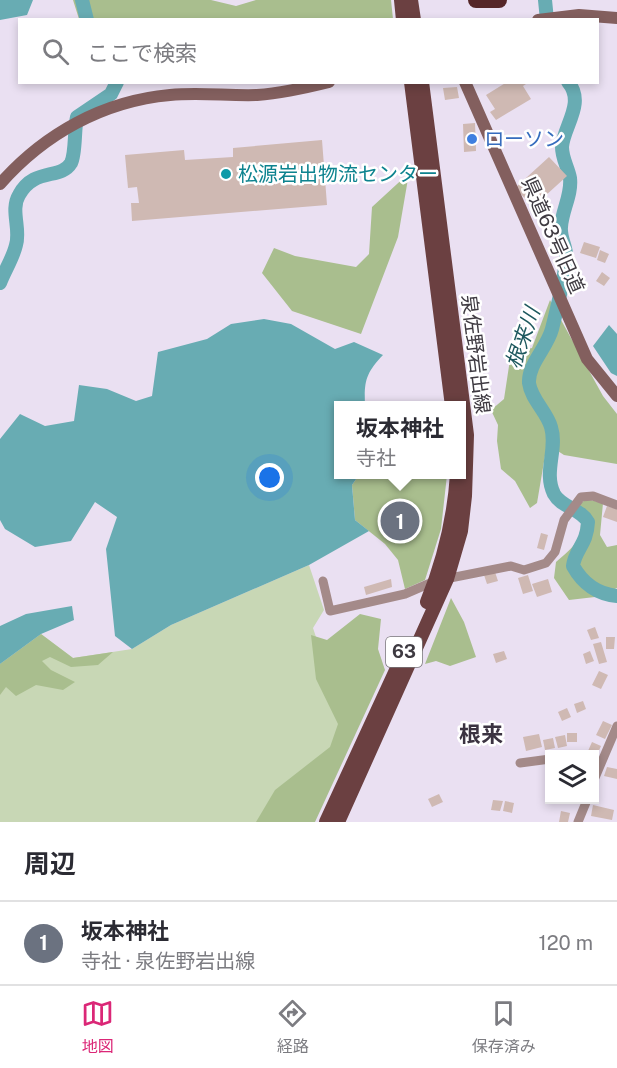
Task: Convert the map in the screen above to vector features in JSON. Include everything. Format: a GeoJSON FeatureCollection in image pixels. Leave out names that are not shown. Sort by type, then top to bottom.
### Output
{"type":"FeatureCollection","features":[{"type":"Feature","properties":{"kind":"highway"},"geometry":{"type":"LineString","coordinates":[[476,0],[499,0]]}},
{"type":"Feature","properties":{"kind":"main road"},"geometry":{"type":"LineString","coordinates":[[401,0],[403,18]]}},
{"type":"Feature","properties":{"kind":"main road"},"geometry":{"type":"LineString","coordinates":[[411,0],[414,18]]}},
{"type":"Feature","properties":{"kind":"main road","name":"泉佐野岩出線"},"geometry":{"type":"LineString","coordinates":[[411,84],[451,401]]}},
{"type":"Feature","properties":{"kind":"main road","name":"泉佐野岩出線"},"geometry":{"type":"LineString","coordinates":[[422,84],[463,401]]}},
{"type":"Feature","properties":{"kind":"main road","name":"泉佐野岩出線"},"geometry":{"type":"LineString","coordinates":[[466,427],[466,466]]}},
{"type":"Feature","properties":{"kind":"main road","name":"泉佐野岩出線"},"geometry":{"type":"LineString","coordinates":[[326,822],[441,580],[454,513],[457,479]]}},
{"type":"Feature","properties":{"kind":"main road","name":"泉佐野岩出線"},"geometry":{"type":"LineString","coordinates":[[338,822],[461,531],[466,479]]}},
{"type":"Feature","properties":{"kind":"street"},"geometry":{"type":"LineString","coordinates":[[546,18],[555,16],[617,18]]}},
{"type":"Feature","properties":{"kind":"street"},"geometry":{"type":"LineString","coordinates":[[0,184],[17,165],[63,130],[106,109],[145,98],[171,95],[272,93],[319,84]]}},
{"type":"Feature","properties":{"kind":"street","name":"県道63号旧道"},"geometry":{"type":"LineString","coordinates":[[466,84],[587,359],[617,396]]}},
{"type":"Feature","properties":{"kind":"street"},"geometry":{"type":"LineString","coordinates":[[323,581],[330,610],[405,594],[441,580],[511,566],[524,570],[546,563],[555,552],[564,520],[582,497],[593,496],[617,505]]}},
{"type":"Feature","properties":{"kind":"street"},"geometry":{"type":"LineString","coordinates":[[599,760],[617,726]]}},
{"type":"Feature","properties":{"kind":"street"},"geometry":{"type":"LineString","coordinates":[[606,750],[617,755]]}},
{"type":"Feature","properties":{"kind":"street"},"geometry":{"type":"LineString","coordinates":[[520,764],[545,760]]}},
{"type":"Feature","properties":{"kind":"street"},"geometry":{"type":"LineString","coordinates":[[578,822],[585,804]]}},
{"type":"Feature","properties":{"kind":"green space"},"geometry":{"type":"Polygon","coordinates":[[[73,0],[211,0],[236,6],[256,0],[391,0],[393,18],[79,18],[73,0]]]}},
{"type":"Feature","properties":{"kind":"green space"},"geometry":{"type":"Polygon","coordinates":[[[409,173],[398,237],[361,334],[292,311],[262,273],[274,248],[295,256],[356,267],[369,254],[372,207],[409,173]]]}},
{"type":"Feature","properties":{"kind":"green space"},"geometry":{"type":"Polygon","coordinates":[[[550,300],[603,396],[617,414],[617,464],[564,455],[547,444],[537,503],[530,508],[515,481],[501,469],[497,441],[498,425],[491,410],[504,399],[511,353],[532,348],[550,300]]]}},
{"type":"Feature","properties":{"kind":"green space"},"geometry":{"type":"Polygon","coordinates":[[[356,479],[447,479],[441,529],[425,580],[405,589],[398,560],[385,544],[355,520],[352,485],[356,479]]]}},
{"type":"Feature","properties":{"kind":"green space"},"geometry":{"type":"Polygon","coordinates":[[[586,499],[603,503],[600,535],[607,547],[617,545],[617,588],[595,597],[569,600],[554,578],[556,562],[571,549],[578,537],[581,523],[580,504],[586,499]]]}},
{"type":"Feature","properties":{"kind":"green space"},"geometry":{"type":"Polygon","coordinates":[[[309,565],[324,610],[313,628],[345,724],[336,762],[273,822],[0,822],[0,664],[41,634],[73,658],[132,649],[171,625],[309,565]]]}},
{"type":"Feature","properties":{"kind":"green space"},"geometry":{"type":"Polygon","coordinates":[[[451,598],[464,622],[476,657],[450,666],[436,661],[425,664],[451,598]]]}},
{"type":"Feature","properties":{"kind":"green space"},"geometry":{"type":"Polygon","coordinates":[[[360,614],[381,619],[378,649],[385,670],[315,822],[256,822],[275,790],[330,747],[338,724],[316,679],[311,635],[327,640],[360,614]]]}},
{"type":"Feature","properties":{"kind":"green space"},"geometry":{"type":"Polygon","coordinates":[[[41,634],[73,658],[113,652],[98,665],[71,667],[50,657],[42,661],[51,670],[75,682],[63,690],[36,685],[16,696],[6,687],[0,695],[0,664],[41,634]]]}},
{"type":"Feature","properties":{"kind":"water"},"geometry":{"type":"Polygon","coordinates":[[[0,0],[33,0],[27,15],[0,20],[0,0]]]}},
{"type":"Feature","properties":{"kind":"water"},"geometry":{"type":"Polygon","coordinates":[[[264,319],[291,324],[335,349],[354,342],[383,355],[367,378],[365,401],[334,401],[334,479],[356,479],[352,485],[355,520],[369,531],[309,565],[171,625],[132,649],[115,636],[106,549],[117,517],[95,502],[71,541],[35,547],[5,529],[0,520],[0,439],[20,414],[45,426],[74,421],[79,385],[107,389],[136,401],[152,396],[158,352],[207,339],[231,324],[264,319]]]}},
{"type":"Feature","properties":{"kind":"water"},"geometry":{"type":"Polygon","coordinates":[[[609,325],[617,334],[617,376],[611,373],[593,346],[609,325]]]}},
{"type":"Feature","properties":{"kind":"water"},"geometry":{"type":"Polygon","coordinates":[[[72,606],[74,620],[41,634],[0,664],[0,626],[26,614],[72,606]]]}},
{"type":"Feature","properties":{"kind":"building"},"geometry":{"type":"Polygon","coordinates":[[[504,84],[526,84],[523,86],[531,99],[496,120],[490,112],[495,109],[486,95],[504,84]]]}},
{"type":"Feature","properties":{"kind":"building"},"geometry":{"type":"Polygon","coordinates":[[[457,87],[459,98],[445,100],[443,88],[457,87]]]}},
{"type":"Feature","properties":{"kind":"building"},"geometry":{"type":"Polygon","coordinates":[[[475,123],[476,151],[464,152],[463,124],[475,123]]]}},
{"type":"Feature","properties":{"kind":"building","name":"松源岩出物流センター"},"geometry":{"type":"Polygon","coordinates":[[[322,140],[327,205],[132,221],[131,203],[139,203],[137,187],[128,188],[125,155],[184,150],[185,160],[233,157],[233,148],[322,140]]]}},
{"type":"Feature","properties":{"kind":"building"},"geometry":{"type":"Polygon","coordinates":[[[549,157],[567,176],[533,207],[515,188],[549,157]]]}},
{"type":"Feature","properties":{"kind":"building"},"geometry":{"type":"Polygon","coordinates":[[[584,242],[600,247],[596,258],[580,253],[584,242]]]}},
{"type":"Feature","properties":{"kind":"building"},"geometry":{"type":"Polygon","coordinates":[[[600,250],[609,254],[605,263],[597,260],[600,250]]]}},
{"type":"Feature","properties":{"kind":"building"},"geometry":{"type":"Polygon","coordinates":[[[602,272],[610,278],[604,286],[596,281],[602,272]]]}},
{"type":"Feature","properties":{"kind":"building"},"geometry":{"type":"Polygon","coordinates":[[[607,506],[617,509],[617,522],[603,517],[607,506]]]}},
{"type":"Feature","properties":{"kind":"building"},"geometry":{"type":"Polygon","coordinates":[[[406,510],[409,522],[387,528],[384,516],[406,510]]]}},
{"type":"Feature","properties":{"kind":"building"},"geometry":{"type":"Polygon","coordinates":[[[541,533],[548,535],[544,550],[537,548],[541,533]]]}},
{"type":"Feature","properties":{"kind":"building"},"geometry":{"type":"Polygon","coordinates":[[[495,572],[498,581],[487,584],[484,575],[495,572]]]}},
{"type":"Feature","properties":{"kind":"building"},"geometry":{"type":"Polygon","coordinates":[[[528,575],[533,591],[523,594],[518,578],[528,575]]]}},
{"type":"Feature","properties":{"kind":"building"},"geometry":{"type":"Polygon","coordinates":[[[391,579],[392,587],[366,595],[364,587],[391,579]]]}},
{"type":"Feature","properties":{"kind":"building"},"geometry":{"type":"Polygon","coordinates":[[[548,579],[552,592],[537,597],[532,584],[548,579]]]}},
{"type":"Feature","properties":{"kind":"building"},"geometry":{"type":"Polygon","coordinates":[[[595,627],[599,638],[591,640],[587,630],[595,627]]]}},
{"type":"Feature","properties":{"kind":"building"},"geometry":{"type":"Polygon","coordinates":[[[606,637],[615,637],[614,649],[606,649],[606,637]]]}},
{"type":"Feature","properties":{"kind":"building"},"geometry":{"type":"Polygon","coordinates":[[[601,642],[607,662],[599,664],[593,644],[601,642]]]}},
{"type":"Feature","properties":{"kind":"building"},"geometry":{"type":"Polygon","coordinates":[[[504,651],[507,659],[496,663],[493,654],[504,651]]]}},
{"type":"Feature","properties":{"kind":"building"},"geometry":{"type":"Polygon","coordinates":[[[590,651],[594,661],[586,664],[583,654],[590,651]]]}},
{"type":"Feature","properties":{"kind":"building"},"geometry":{"type":"Polygon","coordinates":[[[599,671],[608,675],[601,689],[592,685],[599,671]]]}},
{"type":"Feature","properties":{"kind":"building"},"geometry":{"type":"Polygon","coordinates":[[[583,701],[586,709],[577,713],[574,704],[583,701]]]}},
{"type":"Feature","properties":{"kind":"building"},"geometry":{"type":"Polygon","coordinates":[[[567,708],[571,717],[562,721],[558,712],[567,708]]]}},
{"type":"Feature","properties":{"kind":"building"},"geometry":{"type":"Polygon","coordinates":[[[603,721],[612,725],[605,739],[596,735],[603,721]]]}},
{"type":"Feature","properties":{"kind":"building"},"geometry":{"type":"Polygon","coordinates":[[[567,733],[577,733],[577,742],[567,742],[567,733]]]}},
{"type":"Feature","properties":{"kind":"building"},"geometry":{"type":"Polygon","coordinates":[[[539,734],[542,747],[526,751],[523,737],[539,734]]]}},
{"type":"Feature","properties":{"kind":"building"},"geometry":{"type":"Polygon","coordinates":[[[565,735],[567,746],[558,748],[555,737],[565,735]]]}},
{"type":"Feature","properties":{"kind":"building"},"geometry":{"type":"Polygon","coordinates":[[[553,738],[555,748],[545,750],[543,740],[553,738]]]}},
{"type":"Feature","properties":{"kind":"building"},"geometry":{"type":"Polygon","coordinates":[[[592,742],[601,746],[599,750],[588,750],[592,742]]]}},
{"type":"Feature","properties":{"kind":"building"},"geometry":{"type":"Polygon","coordinates":[[[607,767],[617,769],[617,779],[604,776],[607,767]]]}},
{"type":"Feature","properties":{"kind":"building"},"geometry":{"type":"Polygon","coordinates":[[[439,794],[443,802],[432,807],[428,799],[439,794]]]}},
{"type":"Feature","properties":{"kind":"building"},"geometry":{"type":"Polygon","coordinates":[[[493,800],[503,801],[500,811],[491,810],[493,800]]]}},
{"type":"Feature","properties":{"kind":"building"},"geometry":{"type":"Polygon","coordinates":[[[505,801],[514,803],[512,813],[503,811],[505,801]]]}},
{"type":"Feature","properties":{"kind":"building"},"geometry":{"type":"Polygon","coordinates":[[[593,805],[614,810],[612,820],[591,816],[593,805]]]}},
{"type":"Feature","properties":{"kind":"building"},"geometry":{"type":"Polygon","coordinates":[[[561,811],[570,813],[568,822],[559,822],[561,811]]]}},
{"type":"Feature","properties":{"kind":"waterway"},"geometry":{"type":"LineString","coordinates":[[82,0],[86,18]]}},
{"type":"Feature","properties":{"kind":"waterway","name":"根来川"},"geometry":{"type":"LineString","coordinates":[[545,0],[547,18]]}},
{"type":"Feature","properties":{"kind":"waterway"},"geometry":{"type":"LineString","coordinates":[[0,283],[16,245],[15,207],[19,195],[25,186],[39,177],[67,168],[74,153],[77,117],[111,94],[116,84]]}},
{"type":"Feature","properties":{"kind":"waterway","name":"根来川"},"geometry":{"type":"LineString","coordinates":[[569,84],[575,98],[562,147],[570,178],[561,227],[566,253],[565,269],[550,336],[531,369],[529,383],[553,435],[550,477],[554,494],[588,522],[586,536],[573,566],[591,587],[617,596]]}},
{"type":"Feature","properties":{"kind":"place","name":"ローソン"},"geometry":{"type":"Point","coordinates":[472,139]}},
{"type":"Feature","properties":{"kind":"place","name":"松源岩出物流センター"},"geometry":{"type":"Point","coordinates":[226,174]}},
{"type":"Feature","properties":{"kind":"place","name":"坂本神社"},"geometry":{"type":"Point","coordinates":[400,521]}},
{"type":"Feature","properties":{"kind":"district","name":"根来"},"geometry":{"type":"Point","coordinates":[481,734]}}]}
